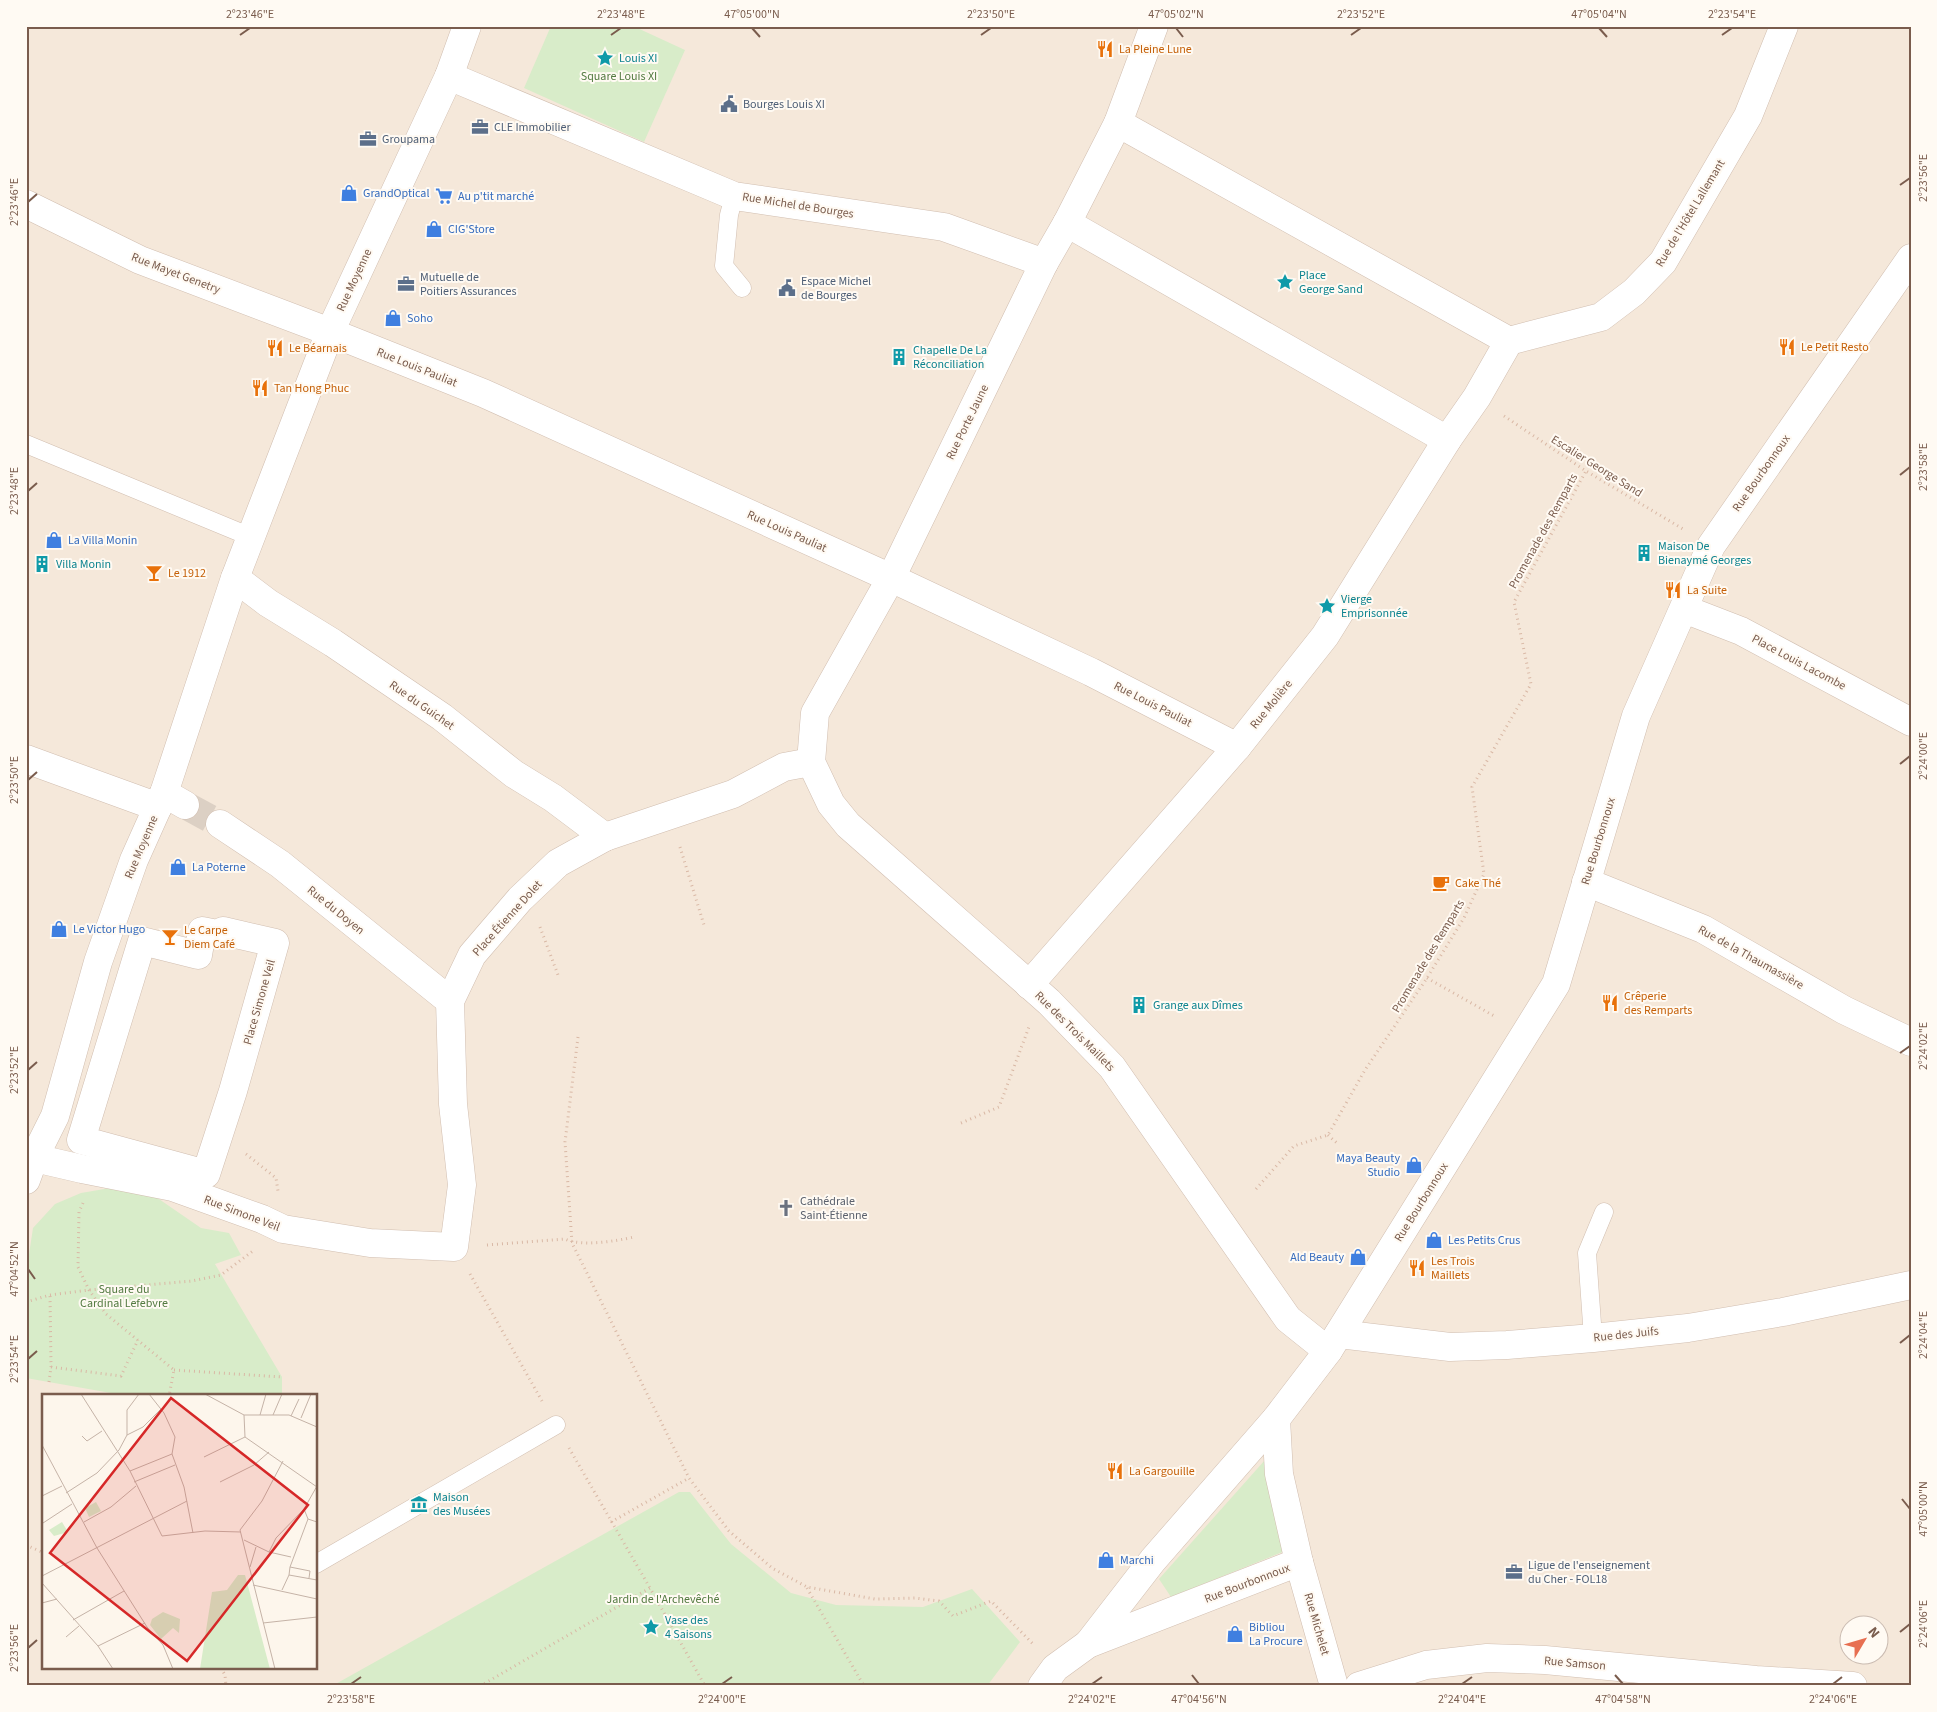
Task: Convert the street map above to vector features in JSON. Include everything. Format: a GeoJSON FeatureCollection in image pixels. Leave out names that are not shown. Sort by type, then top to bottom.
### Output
{"type":"FeatureCollection","features":[{"type":"Feature","properties":{"kind":"street","name":"Rue Moyenne"},"geometry":{"type":"LineString","coordinates":[[29,1165],[55,1116],[98,962],[134,860],[169,801],[235,578],[330,332],[449,76],[467,26]]}},
{"type":"Feature","properties":{"kind":"street","name":"Rue Porte Jaune"},"geometry":{"type":"LineString","coordinates":[[811,762],[815,713],[891,578],[1044,263],[1067,223],[1118,123],[1154,26]]}},
{"type":"Feature","properties":{"kind":"street","name":"Rue de l'Hôtel Lallemant"},"geometry":{"type":"LineString","coordinates":[[1509,341],[1601,317],[1634,292],[1663,262],[1748,116],[1784,26]]}},
{"type":"Feature","properties":{"kind":"street","name":"Rue Michel de Bourges"},"geometry":{"type":"LineString","coordinates":[[449,76],[734,196],[944,227],[1044,263]]}},
{"type":"Feature","properties":{"kind":"street"},"geometry":{"type":"LineString","coordinates":[[1118,123],[1509,341],[1477,397]]}},
{"type":"Feature","properties":{"kind":"street","name":"Rue Mayet Genetry"},"geometry":{"type":"LineString","coordinates":[[26,204],[140,260],[330,332]]}},
{"type":"Feature","properties":{"kind":"street"},"geometry":{"type":"LineString","coordinates":[[1067,223],[1446,440]]}},
{"type":"Feature","properties":{"kind":"street","name":"Rue Bourbonnoux"},"geometry":{"type":"LineString","coordinates":[[1088,1644],[1153,1560],[1276,1419],[1333,1343],[1556,984],[1636,716],[1711,546],[1911,258]]}},
{"type":"Feature","properties":{"kind":"street","name":"Rue Louis Pauliat"},"geometry":{"type":"LineString","coordinates":[[330,332],[483,393],[891,578],[1091,672],[1237,747]]}},
{"type":"Feature","properties":{"kind":"street","name":"Rue Molière"},"geometry":{"type":"LineString","coordinates":[[1039,993],[1325,636],[1446,440],[1477,397]]}},
{"type":"Feature","properties":{"kind":"street","name":"Rue du Guichet"},"geometry":{"type":"LineString","coordinates":[[235,578],[268,603],[333,643],[442,717],[514,774],[553,798],[605,838]]}},
{"type":"Feature","properties":{"kind":"street","name":"Place Louis Lacombe"},"geometry":{"type":"LineString","coordinates":[[1684,609],[1741,631],[1911,722]]}},
{"type":"Feature","properties":{"kind":"street"},"geometry":{"type":"LineString","coordinates":[[26,759],[169,801]]}},
{"type":"Feature","properties":{"kind":"street","name":"Place Étienne Dolet"},"geometry":{"type":"LineString","coordinates":[[454,1248],[462,1185],[453,1104],[450,1000],[472,955],[527,892],[558,862],[605,838],[733,794],[784,767],[811,762]]}},
{"type":"Feature","properties":{"kind":"street","name":"Rue des Trois Maillets"},"geometry":{"type":"LineString","coordinates":[[811,762],[830,804],[848,825],[1039,993],[1112,1067],[1288,1319],[1333,1343]]}},
{"type":"Feature","properties":{"kind":"street","name":"Rue du Doyen"},"geometry":{"type":"LineString","coordinates":[[220,824],[280,864],[450,1000]]}},
{"type":"Feature","properties":{"kind":"street","name":"Rue de la Thaumassière"},"geometry":{"type":"LineString","coordinates":[[1586,882],[1703,929],[1844,1010],[1911,1042]]}},
{"type":"Feature","properties":{"kind":"street","name":"Place Simone Veil"},"geometry":{"type":"LineString","coordinates":[[223,930],[275,944],[236,1083],[219,1134],[206,1174],[81,1140],[142,941],[198,955],[202,931],[222,935],[223,930]]}},
{"type":"Feature","properties":{"kind":"street","name":"Rue Simone Veil"},"geometry":{"type":"LineString","coordinates":[[29,1165],[93,1171],[173,1187],[262,1219],[283,1229],[370,1243],[454,1248]]}},
{"type":"Feature","properties":{"kind":"street","name":"Rue des Juifs"},"geometry":{"type":"LineString","coordinates":[[1333,1343],[1450,1347],[1507,1345],[1593,1338],[1688,1328],[1783,1312],[1911,1285]]}},
{"type":"Feature","properties":{"kind":"street","name":"Rue Bourbonnoux"},"geometry":{"type":"LineString","coordinates":[[1042,1686],[1055,1668],[1088,1644],[1299,1562],[1279,1474],[1276,1419]]}},
{"type":"Feature","properties":{"kind":"street","name":"Rue Michelet"},"geometry":{"type":"LineString","coordinates":[[1299,1562],[1334,1686]]}},
{"type":"Feature","properties":{"kind":"street","name":"Rue Samson"},"geometry":{"type":"LineString","coordinates":[[1359,1686],[1426,1665],[1487,1658],[1545,1660],[1756,1680],[1853,1686]]}},
{"type":"Feature","properties":{"kind":"lane"},"geometry":{"type":"LineString","coordinates":[[734,196],[729,214],[724,266],[742,288]]}},
{"type":"Feature","properties":{"kind":"lane"},"geometry":{"type":"LineString","coordinates":[[26,444],[251,537]]}},
{"type":"Feature","properties":{"kind":"lane"},"geometry":{"type":"LineString","coordinates":[[1593,1338],[1587,1253],[1604,1212]]}},
{"type":"Feature","properties":{"kind":"lane"},"geometry":{"type":"LineString","coordinates":[[318,1563],[556,1425]]}},
{"type":"Feature","properties":{"kind":"path","name":"Escalier George Sand"},"geometry":{"type":"LineString","coordinates":[[1477,397],[1586,471],[1711,546]]}},
{"type":"Feature","properties":{"kind":"path","name":"Promenade des Remparts"},"geometry":{"type":"LineString","coordinates":[[1328,1136],[1365,1070],[1427,978],[1464,918],[1484,874],[1472,787],[1531,684],[1514,602],[1586,471]]}},
{"type":"Feature","properties":{"kind":"path"},"geometry":{"type":"LineString","coordinates":[[682,850],[704,925]]}},
{"type":"Feature","properties":{"kind":"path"},"geometry":{"type":"LineString","coordinates":[[527,892],[558,975]]}},
{"type":"Feature","properties":{"kind":"path"},"geometry":{"type":"LineString","coordinates":[[1427,978],[1526,1034]]}},
{"type":"Feature","properties":{"kind":"path"},"geometry":{"type":"LineString","coordinates":[[961,1123],[999,1107],[1032,1020],[1039,993]]}},
{"type":"Feature","properties":{"kind":"path"},"geometry":{"type":"LineString","coordinates":[[578,1037],[565,1142],[572,1243],[690,1478],[729,1531],[772,1568],[807,1587],[875,1599],[915,1598],[939,1601],[953,1616],[991,1601],[1039,1650]]}},
{"type":"Feature","properties":{"kind":"path"},"geometry":{"type":"LineString","coordinates":[[26,1302],[50,1295],[192,1280],[221,1275],[283,1229],[276,1178],[219,1134]]}},
{"type":"Feature","properties":{"kind":"path"},"geometry":{"type":"LineString","coordinates":[[1256,1189],[1294,1146],[1328,1136],[1338,1144]]}},
{"type":"Feature","properties":{"kind":"path"},"geometry":{"type":"LineString","coordinates":[[93,1171],[79,1212],[78,1267],[89,1290],[106,1314],[174,1370],[282,1377]]}},
{"type":"Feature","properties":{"kind":"path"},"geometry":{"type":"LineString","coordinates":[[454,1248],[565,1239],[572,1243],[619,1240],[634,1237]]}},
{"type":"Feature","properties":{"kind":"path"},"geometry":{"type":"LineString","coordinates":[[49,1382],[51,1367],[50,1295]]}},
{"type":"Feature","properties":{"kind":"path"},"geometry":{"type":"LineString","coordinates":[[51,1367],[121,1376],[138,1340]]}},
{"type":"Feature","properties":{"kind":"path"},"geometry":{"type":"LineString","coordinates":[[169,1394],[174,1370]]}},
{"type":"Feature","properties":{"kind":"path"},"geometry":{"type":"LineString","coordinates":[[611,1522],[690,1478]]}},
{"type":"Feature","properties":{"kind":"path"},"geometry":{"type":"LineString","coordinates":[[26,1545],[42,1552]]}},
{"type":"Feature","properties":{"kind":"path"},"geometry":{"type":"LineString","coordinates":[[807,1587],[864,1686]]}},
{"type":"Feature","properties":{"kind":"path"},"geometry":{"type":"LineString","coordinates":[[480,1686],[650,1588],[705,1686]]}},
{"type":"Feature","properties":{"kind":"path"},"geometry":{"type":"LineString","coordinates":[[222,1670],[225,1675],[226,1686]]}},
{"type":"Feature","properties":{"kind":"shaded area"},"geometry":{"type":"Polygon","coordinates":[[[26,26],[1911,26],[1911,1686],[26,1686],[26,26]]]}},
{"type":"Feature","properties":{"kind":"green space","name":"Square Louis XI"},"geometry":{"type":"Polygon","coordinates":[[[551,26],[633,26],[685,50],[644,142],[524,88],[551,26]]]}},
{"type":"Feature","properties":{"kind":"green space","name":"Square du Cardinal Lefebvre"},"geometry":{"type":"Polygon","coordinates":[[[110,1188],[156,1197],[201,1228],[229,1233],[241,1255],[215,1264],[282,1377],[282,1394],[117,1394],[26,1378],[26,1274],[33,1228],[55,1204],[81,1193],[110,1188]]]}},
{"type":"Feature","properties":{"kind":"green space"},"geometry":{"type":"Polygon","coordinates":[[[1265,1460],[1285,1551],[1171,1597],[1159,1579],[1265,1460]]]}},
{"type":"Feature","properties":{"kind":"green space","name":"Jardin de l'Archevêché"},"geometry":{"type":"Polygon","coordinates":[[[679,1492],[690,1492],[731,1544],[791,1593],[836,1605],[923,1607],[972,1589],[1020,1642],[987,1686],[332,1686],[679,1492]]]}},
{"type":"Feature","properties":{"kind":"tunnel"},"geometry":{"type":"LineString","coordinates":[[185,805],[220,824]]}},
{"type":"Feature","properties":{"kind":"place","name":"La Pleine Lune"},"geometry":{"type":"Point","coordinates":[1105,49]}},
{"type":"Feature","properties":{"kind":"place","name":"Louis XI"},"geometry":{"type":"Point","coordinates":[605,58]}},
{"type":"Feature","properties":{"kind":"place","name":"Bourges Louis XI"},"geometry":{"type":"Point","coordinates":[729,104]}},
{"type":"Feature","properties":{"kind":"place","name":"CLE Immobilier"},"geometry":{"type":"Point","coordinates":[480,127]}},
{"type":"Feature","properties":{"kind":"place","name":"Groupama"},"geometry":{"type":"Point","coordinates":[368,139]}},
{"type":"Feature","properties":{"kind":"place","name":"GrandOptical"},"geometry":{"type":"Point","coordinates":[349,193]}},
{"type":"Feature","properties":{"kind":"place","name":"Au p'tit marché"},"geometry":{"type":"Point","coordinates":[444,196]}},
{"type":"Feature","properties":{"kind":"place","name":"CIG'Store"},"geometry":{"type":"Point","coordinates":[434,229]}},
{"type":"Feature","properties":{"kind":"place","name":"Place George Sand"},"geometry":{"type":"Point","coordinates":[1285,282]}},
{"type":"Feature","properties":{"kind":"place","name":"Mutuelle de Poitiers Assurances"},"geometry":{"type":"Point","coordinates":[406,284]}},
{"type":"Feature","properties":{"kind":"place","name":"Espace Michel de Bourges"},"geometry":{"type":"Point","coordinates":[787,288]}},
{"type":"Feature","properties":{"kind":"place","name":"Soho"},"geometry":{"type":"Point","coordinates":[393,318]}},
{"type":"Feature","properties":{"kind":"place","name":"Le Petit Resto"},"geometry":{"type":"Point","coordinates":[1787,347]}},
{"type":"Feature","properties":{"kind":"place","name":"Le Béarnais"},"geometry":{"type":"Point","coordinates":[275,348]}},
{"type":"Feature","properties":{"kind":"place","name":"Chapelle De La Réconciliation"},"geometry":{"type":"Point","coordinates":[899,357]}},
{"type":"Feature","properties":{"kind":"place","name":"Tan Hong Phuc"},"geometry":{"type":"Point","coordinates":[260,388]}},
{"type":"Feature","properties":{"kind":"place","name":"La Villa Monin"},"geometry":{"type":"Point","coordinates":[54,540]}},
{"type":"Feature","properties":{"kind":"place","name":"Maison De Bienaymé Georges"},"geometry":{"type":"Point","coordinates":[1644,553]}},
{"type":"Feature","properties":{"kind":"place","name":"Villa Monin"},"geometry":{"type":"Point","coordinates":[42,564]}},
{"type":"Feature","properties":{"kind":"place","name":"Le 1912"},"geometry":{"type":"Point","coordinates":[154,573]}},
{"type":"Feature","properties":{"kind":"place","name":"La Suite"},"geometry":{"type":"Point","coordinates":[1673,590]}},
{"type":"Feature","properties":{"kind":"place","name":"Vierge Emprisonnée"},"geometry":{"type":"Point","coordinates":[1327,606]}},
{"type":"Feature","properties":{"kind":"place","name":"La Poterne"},"geometry":{"type":"Point","coordinates":[178,867]}},
{"type":"Feature","properties":{"kind":"place","name":"Cake Thé"},"geometry":{"type":"Point","coordinates":[1441,883]}},
{"type":"Feature","properties":{"kind":"place","name":"Le Victor Hugo"},"geometry":{"type":"Point","coordinates":[59,929]}},
{"type":"Feature","properties":{"kind":"place","name":"Le Carpe Diem Café"},"geometry":{"type":"Point","coordinates":[170,937]}},
{"type":"Feature","properties":{"kind":"place","name":"Crêperie des Remparts"},"geometry":{"type":"Point","coordinates":[1610,1003]}},
{"type":"Feature","properties":{"kind":"place","name":"Grange aux Dîmes"},"geometry":{"type":"Point","coordinates":[1139,1005]}},
{"type":"Feature","properties":{"kind":"place","name":"Maya Beauty Studio"},"geometry":{"type":"Point","coordinates":[1414,1165]}},
{"type":"Feature","properties":{"kind":"place","name":"Cathédrale Saint-Étienne"},"geometry":{"type":"Point","coordinates":[786,1208]}},
{"type":"Feature","properties":{"kind":"place","name":"Les Petits Crus"},"geometry":{"type":"Point","coordinates":[1434,1240]}},
{"type":"Feature","properties":{"kind":"place","name":"Ald Beauty"},"geometry":{"type":"Point","coordinates":[1358,1257]}},
{"type":"Feature","properties":{"kind":"place","name":"Les Trois Maillets"},"geometry":{"type":"Point","coordinates":[1417,1268]}},
{"type":"Feature","properties":{"kind":"place","name":"La Gargouille"},"geometry":{"type":"Point","coordinates":[1115,1471]}},
{"type":"Feature","properties":{"kind":"place","name":"Maison des Musées"},"geometry":{"type":"Point","coordinates":[419,1504]}},
{"type":"Feature","properties":{"kind":"place","name":"Marchi"},"geometry":{"type":"Point","coordinates":[1106,1560]}},
{"type":"Feature","properties":{"kind":"place","name":"Ligue de l'enseignement du Cher - FOL18"},"geometry":{"type":"Point","coordinates":[1514,1572]}},
{"type":"Feature","properties":{"kind":"place","name":"Vase des 4 Saisons"},"geometry":{"type":"Point","coordinates":[651,1627]}},
{"type":"Feature","properties":{"kind":"place","name":"Bibliou La Procure"},"geometry":{"type":"Point","coordinates":[1235,1634]}}]}
